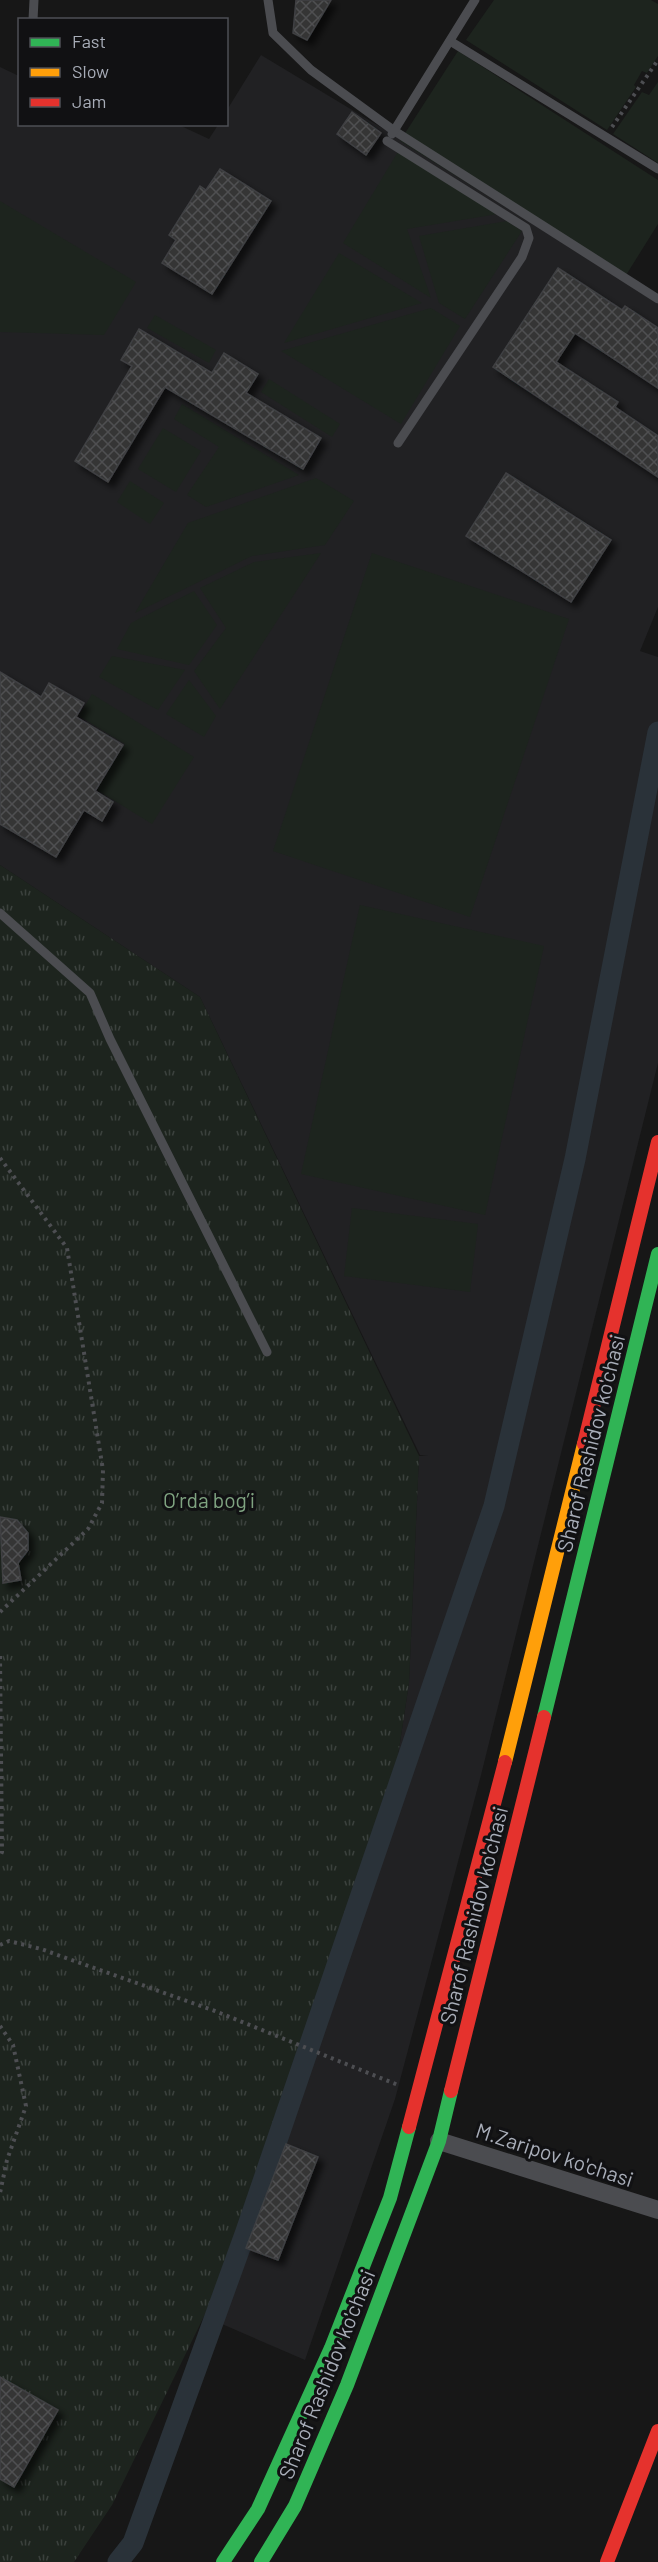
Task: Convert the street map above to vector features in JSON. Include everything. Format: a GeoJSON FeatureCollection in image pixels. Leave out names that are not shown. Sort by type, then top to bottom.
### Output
{"type":"FeatureCollection","features":[{"type":"Feature","properties":{"kind":"street"},"geometry":{"type":"LineString","coordinates":[[223,2562],[258,2509],[331,2348],[390,2198],[424,2136],[418,2093],[524,1690],[658,1142]]}},
{"type":"Feature","properties":{"kind":"street","name":"Sharof Rashidov ko'chasi"},"geometry":{"type":"LineString","coordinates":[[261,2562],[295,2506],[347,2385],[424,2136],[658,1254]]}},
{"type":"Feature","properties":{"kind":"street","name":"M.Zaripov ko'chasi"},"geometry":{"type":"LineString","coordinates":[[424,2136],[658,2210]]}},
{"type":"Feature","properties":{"kind":"street"},"geometry":{"type":"LineString","coordinates":[[607,2562],[658,2431]]}},
{"type":"Feature","properties":{"kind":"lane"},"geometry":{"type":"LineString","coordinates":[[33,18],[34,0]]}},
{"type":"Feature","properties":{"kind":"lane"},"geometry":{"type":"LineString","coordinates":[[268,0],[270,25],[280,41],[311,70],[391,135],[526,228],[529,238],[522,257],[398,443]]}},
{"type":"Feature","properties":{"kind":"lane"},"geometry":{"type":"LineString","coordinates":[[391,135],[475,0]]}},
{"type":"Feature","properties":{"kind":"lane"},"geometry":{"type":"LineString","coordinates":[[450,41],[658,169]]}},
{"type":"Feature","properties":{"kind":"lane"},"geometry":{"type":"LineString","coordinates":[[391,135],[658,299]]}},
{"type":"Feature","properties":{"kind":"lane"},"geometry":{"type":"LineString","coordinates":[[0,913],[90,993],[110,1039],[267,1352]]}},
{"type":"Feature","properties":{"kind":"path"},"geometry":{"type":"LineString","coordinates":[[606,135],[658,60]]}},
{"type":"Feature","properties":{"kind":"path"},"geometry":{"type":"LineString","coordinates":[[0,1158],[67,1248],[103,1470],[102,1503],[88,1529],[0,1612]]}},
{"type":"Feature","properties":{"kind":"path"},"geometry":{"type":"LineString","coordinates":[[0,1656],[3,1742],[2,1852],[0,1857]]}},
{"type":"Feature","properties":{"kind":"path"},"geometry":{"type":"LineString","coordinates":[[0,1945],[9,1941],[51,1953],[215,2011],[418,2093]]}},
{"type":"Feature","properties":{"kind":"path"},"geometry":{"type":"LineString","coordinates":[[0,2026],[13,2045],[26,2106],[7,2160],[0,2193]]}},
{"type":"Feature","properties":{"kind":"shaded area"},"geometry":{"type":"Polygon","coordinates":[[[261,55],[392,134],[658,304],[658,607],[640,651],[658,657],[658,1063],[481,1775],[395,2099],[305,2360],[215,2321],[227,2274],[396,1769],[409,1683],[419,1456],[428,1456],[420,1455],[200,997],[0,865],[0,67],[18,76],[18,126],[181,126],[209,139],[217,126],[228,126],[228,108],[261,55]]]}},
{"type":"Feature","properties":{"kind":"green space"},"geometry":{"type":"Polygon","coordinates":[[[494,0],[651,0],[658,4],[658,56],[647,73],[642,71],[634,85],[636,87],[607,130],[466,40],[494,0]]]}},
{"type":"Feature","properties":{"kind":"green space"},"geometry":{"type":"Polygon","coordinates":[[[458,51],[658,180],[658,224],[623,280],[400,141],[458,51]]]}},
{"type":"Feature","properties":{"kind":"green space"},"geometry":{"type":"Polygon","coordinates":[[[658,82],[658,163],[613,134],[642,92],[649,95],[658,82]]]}},
{"type":"Feature","properties":{"kind":"green space"},"geometry":{"type":"Polygon","coordinates":[[[399,150],[498,214],[407,229],[431,298],[343,243],[399,150]]]}},
{"type":"Feature","properties":{"kind":"green space"},"geometry":{"type":"Polygon","coordinates":[[[0,201],[136,282],[104,335],[0,332],[0,201]]]}},
{"type":"Feature","properties":{"kind":"green space"},"geometry":{"type":"Polygon","coordinates":[[[507,221],[522,231],[465,319],[439,303],[419,236],[507,221]]]}},
{"type":"Feature","properties":{"kind":"green space"},"geometry":{"type":"Polygon","coordinates":[[[339,253],[422,303],[284,343],[339,253]]]}},
{"type":"Feature","properties":{"kind":"green space"},"geometry":{"type":"Polygon","coordinates":[[[431,308],[460,326],[401,424],[281,351],[431,308]]]}},
{"type":"Feature","properties":{"kind":"green space"},"geometry":{"type":"Polygon","coordinates":[[[155,315],[216,350],[209,363],[147,328],[155,315]]]}},
{"type":"Feature","properties":{"kind":"green space"},"geometry":{"type":"Polygon","coordinates":[[[269,379],[340,424],[332,437],[261,392],[269,379]]]}},
{"type":"Feature","properties":{"kind":"green space"},"geometry":{"type":"Polygon","coordinates":[[[182,404],[299,475],[206,507],[187,495],[219,447],[174,419],[182,404]]]}},
{"type":"Feature","properties":{"kind":"green space"},"geometry":{"type":"Polygon","coordinates":[[[163,428],[201,451],[176,492],[138,469],[163,428]]]}},
{"type":"Feature","properties":{"kind":"green space"},"geometry":{"type":"Polygon","coordinates":[[[316,478],[354,501],[325,545],[252,556],[135,613],[188,523],[316,478]]]}},
{"type":"Feature","properties":{"kind":"green space"},"geometry":{"type":"Polygon","coordinates":[[[130,481],[164,503],[150,524],[117,502],[130,481]]]}},
{"type":"Feature","properties":{"kind":"green space"},"geometry":{"type":"Polygon","coordinates":[[[321,553],[220,709],[194,671],[226,628],[200,588],[254,562],[321,553]]]}},
{"type":"Feature","properties":{"kind":"green space"},"geometry":{"type":"Polygon","coordinates":[[[372,553],[569,619],[470,917],[273,851],[372,553]]]}},
{"type":"Feature","properties":{"kind":"green space"},"geometry":{"type":"Polygon","coordinates":[[[194,591],[217,625],[189,665],[117,649],[131,623],[194,591]]]}},
{"type":"Feature","properties":{"kind":"green space"},"geometry":{"type":"Polygon","coordinates":[[[112,656],[185,670],[158,710],[99,677],[112,656]]]}},
{"type":"Feature","properties":{"kind":"green space"},"geometry":{"type":"Polygon","coordinates":[[[189,680],[216,716],[204,737],[166,714],[189,680]]]}},
{"type":"Feature","properties":{"kind":"green space"},"geometry":{"type":"Polygon","coordinates":[[[92,694],[194,757],[152,824],[97,790],[125,744],[79,716],[92,694]]]}},
{"type":"Feature","properties":{"kind":"green space","name":"O’rda bog’i"},"geometry":{"type":"Polygon","coordinates":[[[0,865],[200,997],[419,1456],[409,1683],[396,1769],[225,2273],[112,2505],[74,2562],[0,2562],[0,865]]]}},
{"type":"Feature","properties":{"kind":"green space"},"geometry":{"type":"Polygon","coordinates":[[[360,905],[544,946],[485,1215],[301,1174],[360,905]]]}},
{"type":"Feature","properties":{"kind":"green space"},"geometry":{"type":"Polygon","coordinates":[[[352,1208],[478,1224],[470,1292],[344,1276],[352,1208]]]}},
{"type":"Feature","properties":{"kind":"building"},"geometry":{"type":"Polygon","coordinates":[[[296,0],[331,0],[307,40],[293,33],[296,0]]]}},
{"type":"Feature","properties":{"kind":"building"},"geometry":{"type":"Polygon","coordinates":[[[352,112],[381,133],[366,155],[337,134],[352,112]]]}},
{"type":"Feature","properties":{"kind":"building"},"geometry":{"type":"Polygon","coordinates":[[[220,169],[271,201],[212,294],[162,263],[176,240],[169,235],[200,186],[206,190],[220,169]]]}},
{"type":"Feature","properties":{"kind":"building"},"geometry":{"type":"Polygon","coordinates":[[[558,268],[622,310],[625,306],[658,328],[658,388],[575,333],[556,362],[618,402],[615,407],[658,436],[658,477],[493,367],[558,268]]]}},
{"type":"Feature","properties":{"kind":"building"},"geometry":{"type":"Polygon","coordinates":[[[139,329],[212,373],[224,353],[258,374],[246,393],[321,438],[303,469],[165,387],[108,482],[75,461],[132,366],[121,360],[139,329]]]}},
{"type":"Feature","properties":{"kind":"building"},"geometry":{"type":"Polygon","coordinates":[[[506,473],[611,540],[571,602],[466,536],[506,473]]]}},
{"type":"Feature","properties":{"kind":"building"},"geometry":{"type":"Polygon","coordinates":[[[0,672],[41,697],[49,683],[84,703],[76,717],[123,745],[95,791],[113,802],[102,821],[84,810],[56,857],[0,824],[0,672]]]}},
{"type":"Feature","properties":{"kind":"building"},"geometry":{"type":"Polygon","coordinates":[[[0,1517],[17,1520],[28,1533],[28,1550],[18,1563],[21,1580],[3,1583],[0,1517]]]}},
{"type":"Feature","properties":{"kind":"building"},"geometry":{"type":"Polygon","coordinates":[[[286,2144],[318,2157],[278,2260],[246,2248],[286,2144]]]}},
{"type":"Feature","properties":{"kind":"building"},"geometry":{"type":"Polygon","coordinates":[[[0,2377],[58,2410],[14,2487],[0,2479],[0,2377]]]}},
{"type":"Feature","properties":{"kind":"waterway"},"geometry":{"type":"LineString","coordinates":[[118,2562],[133,2543],[245,2234],[494,1506],[575,1159],[658,732]]}},
{"type":"Feature","properties":{"kind":"traffic: fast"},"geometry":{"type":"LineString","coordinates":[[544,1717],[658,1254]]}},
{"type":"Feature","properties":{"kind":"traffic: fast"},"geometry":{"type":"LineString","coordinates":[[261,2562],[295,2506],[347,2385],[439,2141],[451,2091]]}},
{"type":"Feature","properties":{"kind":"traffic: fast"},"geometry":{"type":"LineString","coordinates":[[223,2562],[258,2509],[331,2348],[390,2198],[409,2127]]}},
{"type":"Feature","properties":{"kind":"traffic: slow"},"geometry":{"type":"LineString","coordinates":[[505,1762],[584,1444]]}},
{"type":"Feature","properties":{"kind":"traffic: jam"},"geometry":{"type":"LineString","coordinates":[[584,1444],[658,1142]]}},
{"type":"Feature","properties":{"kind":"traffic: jam"},"geometry":{"type":"LineString","coordinates":[[451,2091],[544,1717]]}},
{"type":"Feature","properties":{"kind":"traffic: jam"},"geometry":{"type":"LineString","coordinates":[[409,2127],[505,1762]]}},
{"type":"Feature","properties":{"kind":"traffic: jam"},"geometry":{"type":"LineString","coordinates":[[607,2562],[658,2431]]}}]}
